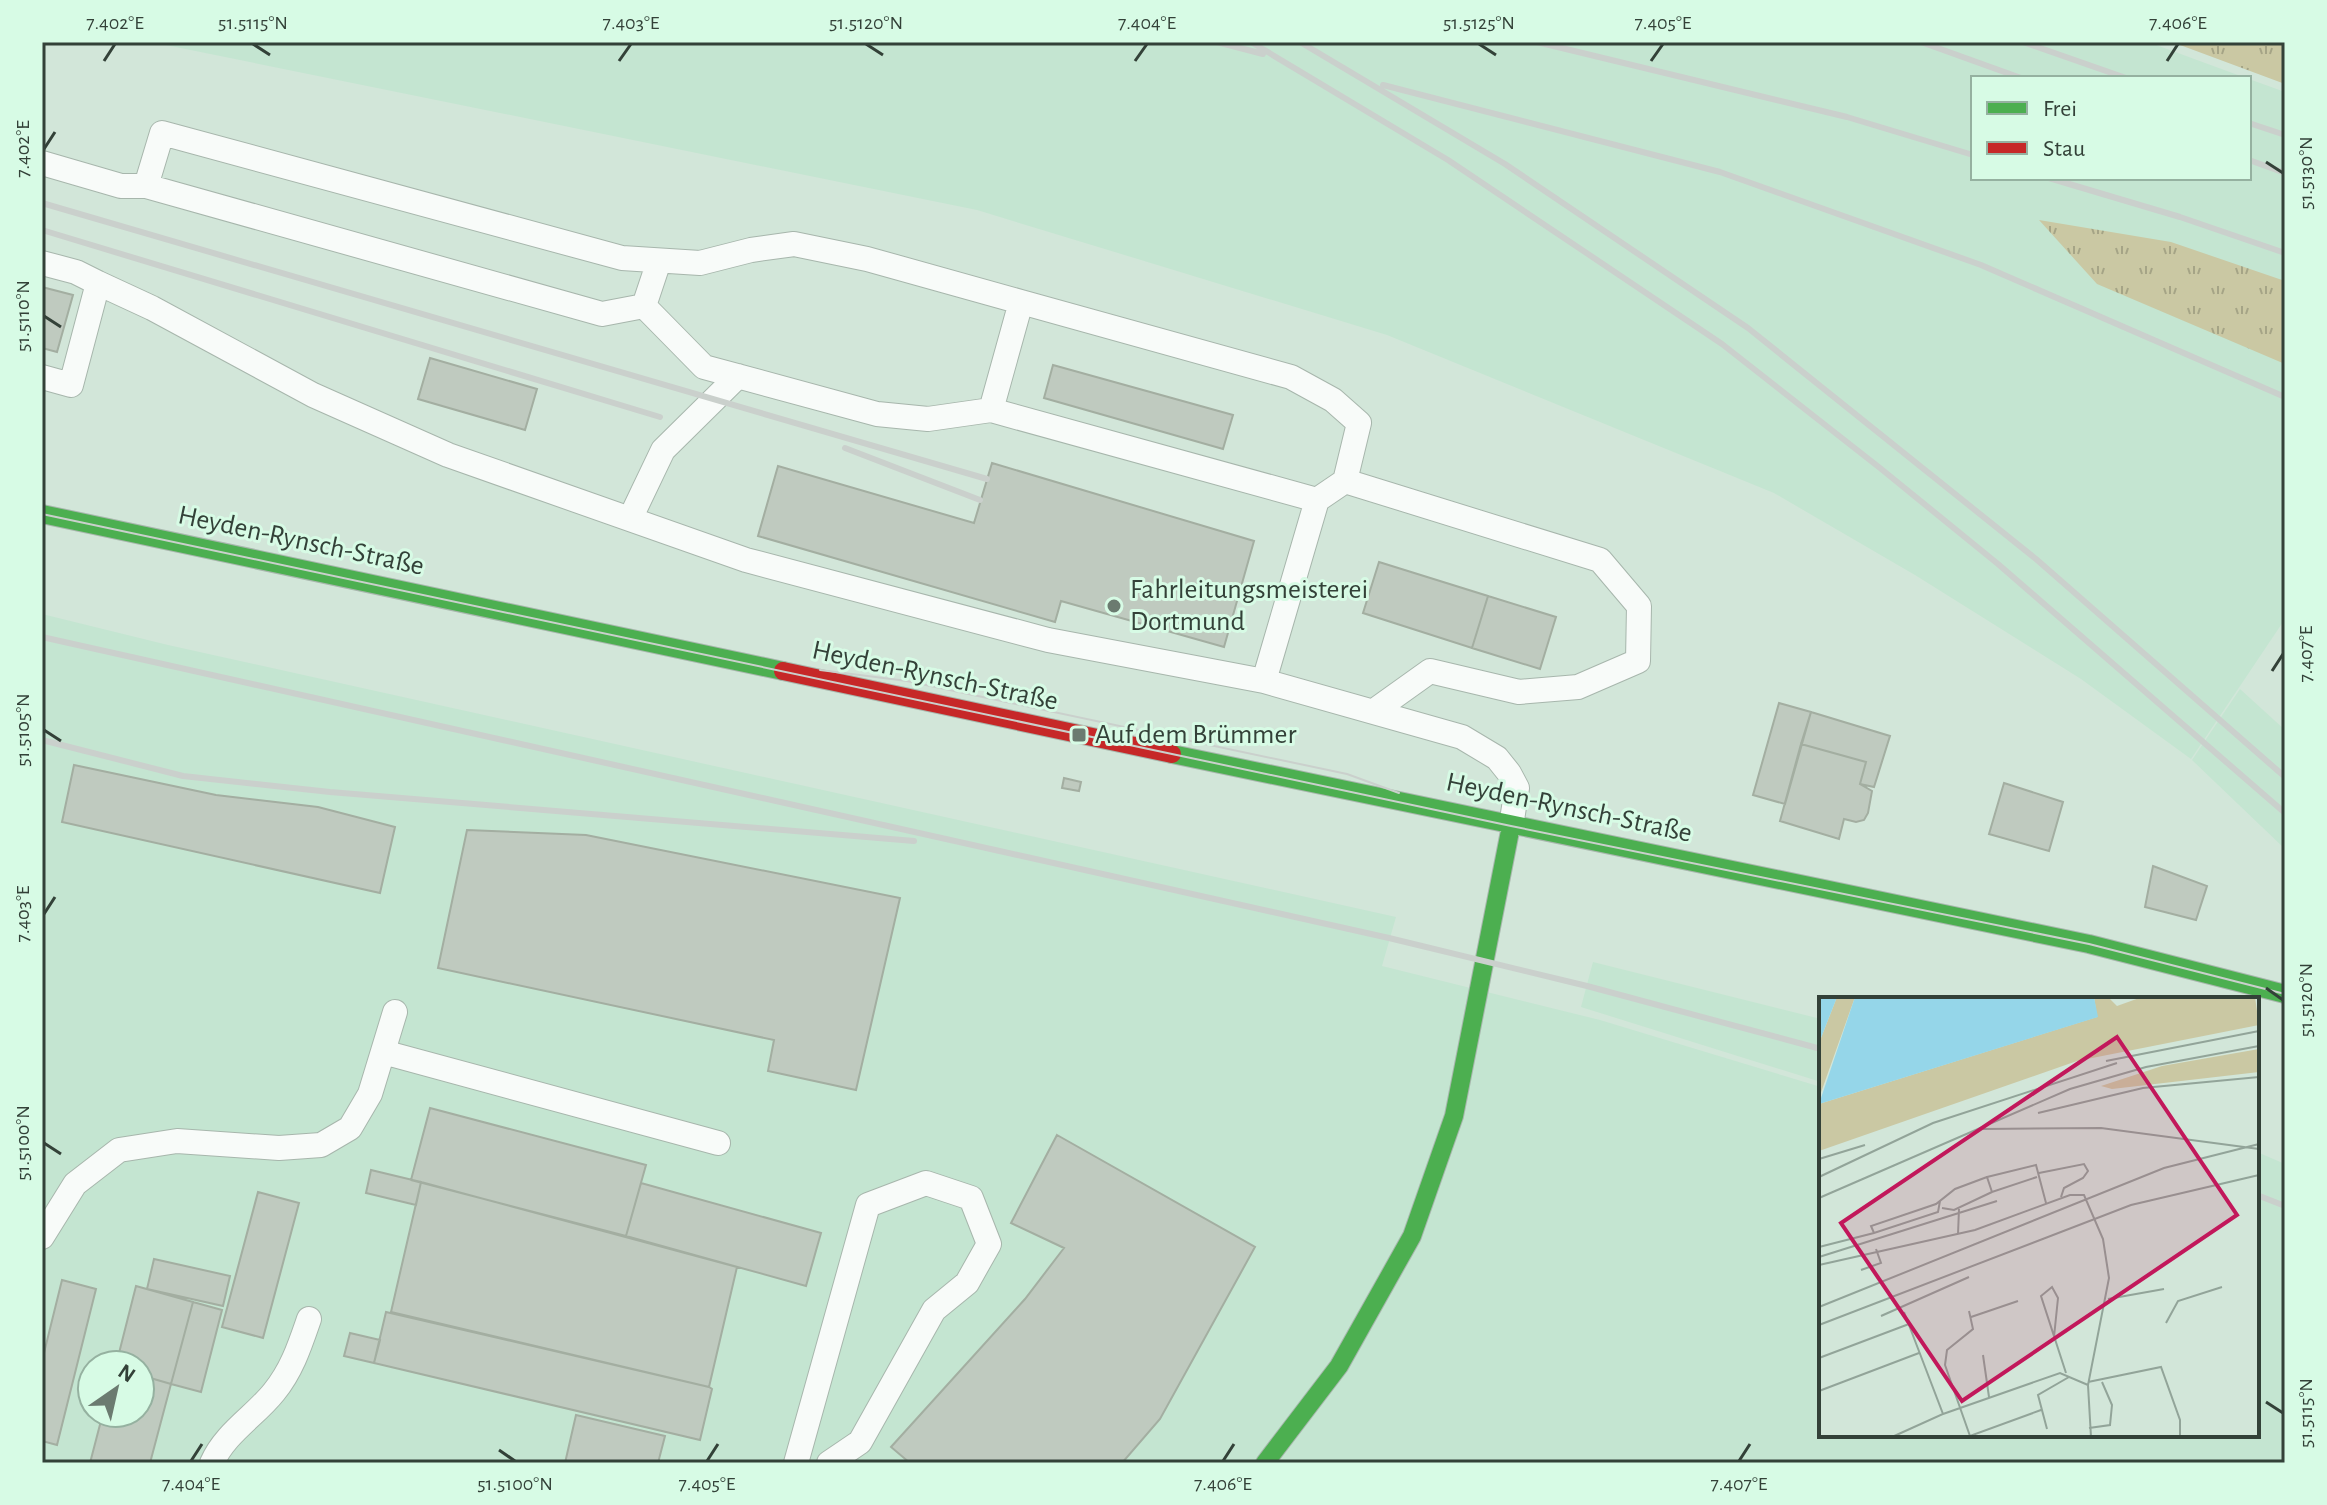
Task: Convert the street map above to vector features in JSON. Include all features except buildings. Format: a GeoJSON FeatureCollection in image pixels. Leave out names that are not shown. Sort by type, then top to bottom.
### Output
{"type":"FeatureCollection","features":[{"type":"Feature","properties":{"kind":"main road","name":"Heyden-Rynsch-Straße"},"geometry":{"type":"LineString","coordinates":[[42,514],[1511,826],[2089,944],[2285,994]]}},
{"type":"Feature","properties":{"kind":"main road"},"geometry":{"type":"LineString","coordinates":[[1265,1463],[1339,1366],[1412,1236],[1454,1116],[1511,826]]}},
{"type":"Feature","properties":{"kind":"lane"},"geometry":{"type":"LineString","coordinates":[[146,186],[162,133],[622,258],[700,263],[751,250],[794,244],[867,259],[1291,377],[1333,400],[1359,423],[1345,481],[1317,500],[1264,681]]}},
{"type":"Feature","properties":{"kind":"lane"},"geometry":{"type":"LineString","coordinates":[[42,163],[121,186],[146,186],[602,314],[644,306]]}},
{"type":"Feature","properties":{"kind":"lane"},"geometry":{"type":"LineString","coordinates":[[644,306],[659,261]]}},
{"type":"Feature","properties":{"kind":"lane"},"geometry":{"type":"LineString","coordinates":[[42,263],[76,272],[152,308],[326,401],[448,455],[746,560],[1048,640],[1264,681],[1462,737],[1497,758],[1517,788],[1511,826]]}},
{"type":"Feature","properties":{"kind":"lane"},"geometry":{"type":"LineString","coordinates":[[42,377],[71,385],[98,283]]}},
{"type":"Feature","properties":{"kind":"lane"},"geometry":{"type":"LineString","coordinates":[[991,410],[1021,302]]}},
{"type":"Feature","properties":{"kind":"lane"},"geometry":{"type":"LineString","coordinates":[[644,306],[704,367],[877,414],[928,419],[991,410],[1317,500]]}},
{"type":"Feature","properties":{"kind":"lane"},"geometry":{"type":"LineString","coordinates":[[630,519],[663,450],[738,376]]}},
{"type":"Feature","properties":{"kind":"lane"},"geometry":{"type":"LineString","coordinates":[[1345,481],[1600,560],[1639,606],[1638,661],[1578,687],[1519,692],[1430,671],[1374,711]]}},
{"type":"Feature","properties":{"kind":"lane"},"geometry":{"type":"LineString","coordinates":[[42,1237],[75,1184],[119,1150],[177,1141],[279,1148],[321,1145],[350,1128],[370,1094],[395,1012]]}},
{"type":"Feature","properties":{"kind":"lane"},"geometry":{"type":"LineString","coordinates":[[383,1052],[718,1143]]}},
{"type":"Feature","properties":{"kind":"lane"},"geometry":{"type":"LineString","coordinates":[[796,1463],[868,1205],[926,1183],[971,1198],[989,1244],[967,1283],[934,1310],[860,1442],[829,1463]]}},
{"type":"Feature","properties":{"kind":"lane"},"geometry":{"type":"LineString","coordinates":[[212,1463],[242,1422],[273,1393],[293,1364],[309,1319]]}},
{"type":"Feature","properties":{"kind":"shaded area"},"geometry":{"type":"Polygon","coordinates":[[[151,42],[2148,42],[2241,76],[1971,76],[1971,180],[2251,180],[2251,80],[2285,92],[2285,619],[2191,759],[2081,679],[1915,575],[1774,493],[1387,335],[977,210],[151,42]]]}},
{"type":"Feature","properties":{"kind":"shaded area"},"geometry":{"type":"Polygon","coordinates":[[[42,614],[168,645],[1396,917],[1382,966],[1600,1020],[1819,1086],[1819,1437],[2259,1437],[2259,1153],[2285,1164],[2285,1463],[42,1463],[42,614]]]}},
{"type":"Feature","properties":{"kind":"shaded area"},"geometry":{"type":"Polygon","coordinates":[[[2240,689],[2285,730],[2285,849],[2192,760],[2240,689]]]}},
{"type":"Feature","properties":{"kind":"shaded area"},"geometry":{"type":"Polygon","coordinates":[[[1593,962],[1819,1018],[1819,1081],[1581,1007],[1593,962]]]}},
{"type":"Feature","properties":{"kind":"green space"},"geometry":{"type":"Polygon","coordinates":[[[2172,42],[2285,42],[2285,84],[2172,42]]]}},
{"type":"Feature","properties":{"kind":"green space"},"geometry":{"type":"Polygon","coordinates":[[[2039,220],[2171,242],[2285,281],[2285,364],[2097,284],[2039,220]]]}},
{"type":"Feature","properties":{"kind":"tram line"},"geometry":{"type":"LineString","coordinates":[[42,514],[1511,826],[2089,944],[2285,994]]}},
{"type":"Feature","properties":{"kind":"tram line"},"geometry":{"type":"LineString","coordinates":[[820,670],[907,681],[1347,774],[1399,793]]}},
{"type":"Feature","properties":{"kind":"railway"},"geometry":{"type":"LineString","coordinates":[[1217,42],[1263,54]]}},
{"type":"Feature","properties":{"kind":"railway"},"geometry":{"type":"LineString","coordinates":[[1251,42],[1448,160],[1722,344],[1998,564],[2285,813]]}},
{"type":"Feature","properties":{"kind":"railway"},"geometry":{"type":"LineString","coordinates":[[1300,42],[1505,164],[1748,328],[2036,559],[2285,777]]}},
{"type":"Feature","properties":{"kind":"railway"},"geometry":{"type":"LineString","coordinates":[[1537,42],[1847,117],[1971,154]]}},
{"type":"Feature","properties":{"kind":"railway"},"geometry":{"type":"LineString","coordinates":[[1921,42],[2015,76]]}},
{"type":"Feature","properties":{"kind":"railway"},"geometry":{"type":"LineString","coordinates":[[2023,42],[2120,76]]}},
{"type":"Feature","properties":{"kind":"railway"},"geometry":{"type":"LineString","coordinates":[[1383,85],[1720,172],[1981,265],[2285,397]]}},
{"type":"Feature","properties":{"kind":"railway"},"geometry":{"type":"LineString","coordinates":[[2251,124],[2285,135]]}},
{"type":"Feature","properties":{"kind":"railway"},"geometry":{"type":"LineString","coordinates":[[2251,161],[2285,173]]}},
{"type":"Feature","properties":{"kind":"railway"},"geometry":{"type":"LineString","coordinates":[[2056,180],[2180,217],[2285,253]]}},
{"type":"Feature","properties":{"kind":"railway"},"geometry":{"type":"LineString","coordinates":[[42,203],[987,479]]}},
{"type":"Feature","properties":{"kind":"railway"},"geometry":{"type":"LineString","coordinates":[[42,230],[660,417]]}},
{"type":"Feature","properties":{"kind":"railway"},"geometry":{"type":"LineString","coordinates":[[845,448],[980,500]]}},
{"type":"Feature","properties":{"kind":"railway"},"geometry":{"type":"LineString","coordinates":[[42,637],[1389,938],[1587,986],[1819,1048]]}},
{"type":"Feature","properties":{"kind":"railway"},"geometry":{"type":"LineString","coordinates":[[42,740],[183,776],[330,792],[914,841]]}},
{"type":"Feature","properties":{"kind":"railway"},"geometry":{"type":"LineString","coordinates":[[2259,1196],[2285,1206]]}},
{"type":"Feature","properties":{"kind":"traffic: fast"},"geometry":{"type":"LineString","coordinates":[[42,514],[783,671]]}},
{"type":"Feature","properties":{"kind":"traffic: fast"},"geometry":{"type":"LineString","coordinates":[[1172,754],[2089,944],[2285,994]]}},
{"type":"Feature","properties":{"kind":"traffic: fast"},"geometry":{"type":"LineString","coordinates":[[1265,1463],[1339,1366],[1412,1236],[1454,1116],[1511,826]]}},
{"type":"Feature","properties":{"kind":"traffic: jam"},"geometry":{"type":"LineString","coordinates":[[783,671],[1172,754]]}},
{"type":"Feature","properties":{"kind":"place","name":"Fahrleitungsmeisterei Dortmund"},"geometry":{"type":"Point","coordinates":[1114,606]}},
{"type":"Feature","properties":{"kind":"place","name":"Auf dem Brümmer"},"geometry":{"type":"Point","coordinates":[1079,735]}}]}
